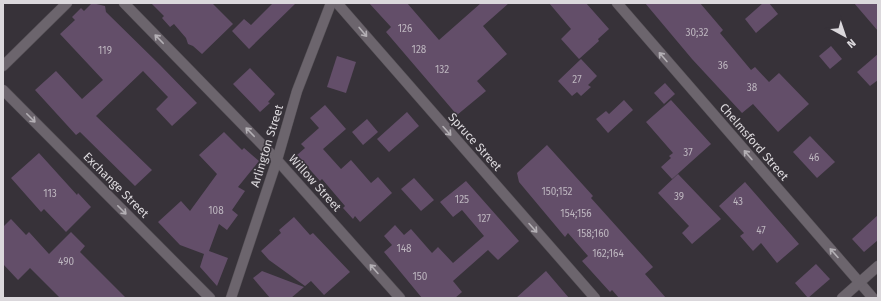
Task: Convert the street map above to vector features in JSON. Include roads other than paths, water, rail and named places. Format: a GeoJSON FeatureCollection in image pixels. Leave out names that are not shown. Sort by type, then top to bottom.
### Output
{"type":"FeatureCollection","features":[{"type":"Feature","properties":{"kind":"street"},"geometry":{"type":"LineString","coordinates":[[3,66],[66,3]]}},
{"type":"Feature","properties":{"kind":"street","name":"Willow Street"},"geometry":{"type":"LineString","coordinates":[[124,3],[277,160],[400,298]]}},
{"type":"Feature","properties":{"kind":"street","name":"Arlington Street"},"geometry":{"type":"LineString","coordinates":[[231,298],[277,160],[297,91],[331,3]]}},
{"type":"Feature","properties":{"kind":"street","name":"Spruce Street"},"geometry":{"type":"LineString","coordinates":[[336,3],[596,298]]}},
{"type":"Feature","properties":{"kind":"street","name":"Chelmsford Street"},"geometry":{"type":"LineString","coordinates":[[617,3],[873,298]]}},
{"type":"Feature","properties":{"kind":"street","name":"Exchange Street"},"geometry":{"type":"LineString","coordinates":[[3,90],[210,298]]}},
{"type":"Feature","properties":{"kind":"street"},"geometry":{"type":"LineString","coordinates":[[842,298],[878,266]]}}]}
